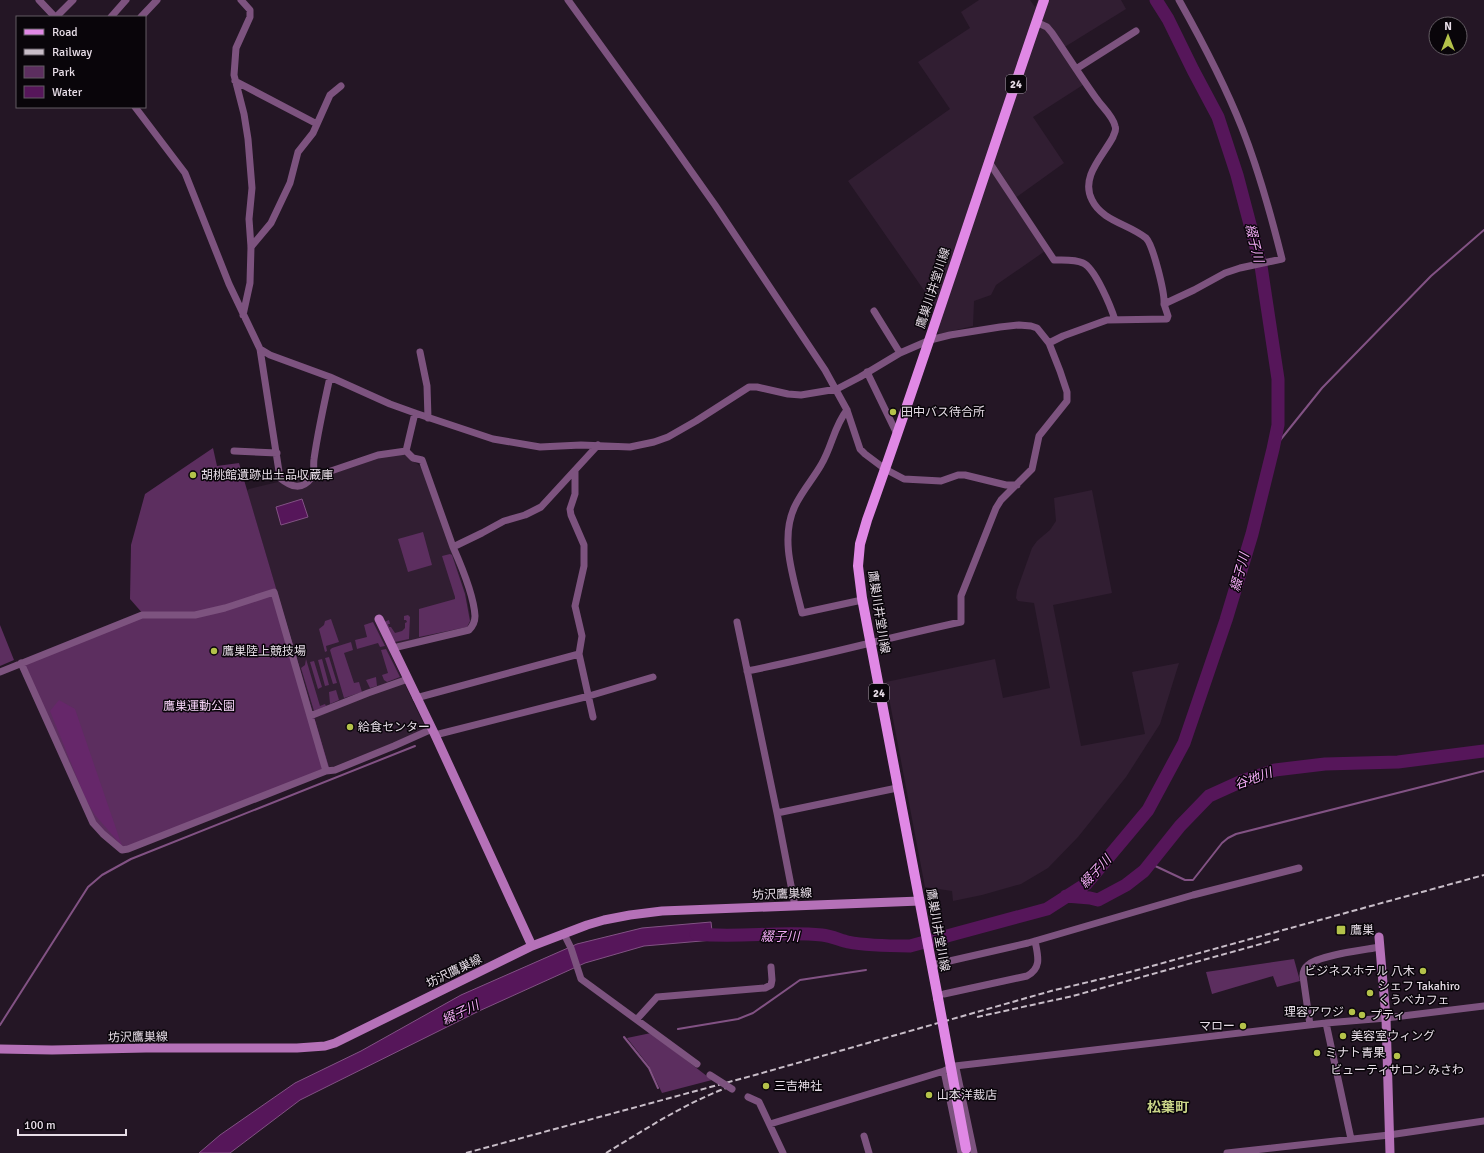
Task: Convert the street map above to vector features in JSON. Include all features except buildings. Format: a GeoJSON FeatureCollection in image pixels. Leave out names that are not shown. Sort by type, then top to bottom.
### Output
{"type":"FeatureCollection","features":[{"type":"Feature","properties":{"kind":"main road","name":"鷹巣川井堂川線"},"geometry":{"type":"LineString","coordinates":[[967,1152],[941,996],[931,962],[862,600],[859,579],[860,544],[1044,0]]}},
{"type":"Feature","properties":{"kind":"main road"},"geometry":{"type":"LineString","coordinates":[[379,619],[416,698],[434,732],[532,946]]}},
{"type":"Feature","properties":{"kind":"main road","name":"坊沢鷹巣線"},"geometry":{"type":"LineString","coordinates":[[0,1049],[297,1048],[325,1046],[335,1043],[532,946],[566,937],[604,920],[643,913],[722,908],[920,901]]}},
{"type":"Feature","properties":{"kind":"main road"},"geometry":{"type":"LineString","coordinates":[[1379,938],[1386,1018],[1390,1153]]}},
{"type":"Feature","properties":{"kind":"street"},"geometry":{"type":"LineString","coordinates":[[39,0],[55,16]]}},
{"type":"Feature","properties":{"kind":"street"},"geometry":{"type":"LineString","coordinates":[[57,16],[73,0]]}},
{"type":"Feature","properties":{"kind":"street"},"geometry":{"type":"LineString","coordinates":[[112,16],[126,0]]}},
{"type":"Feature","properties":{"kind":"street"},"geometry":{"type":"LineString","coordinates":[[142,16],[157,0]]}},
{"type":"Feature","properties":{"kind":"street"},"geometry":{"type":"LineString","coordinates":[[241,0],[250,10],[250,17],[236,48],[235,81],[242,102],[248,139],[252,188],[249,219],[251,247],[250,283],[243,315]]}},
{"type":"Feature","properties":{"kind":"street"},"geometry":{"type":"LineString","coordinates":[[568,0],[715,205],[825,370],[837,389],[847,410],[860,449],[885,469],[904,479],[914,481],[940,481],[965,474],[1006,485],[1017,485]]}},
{"type":"Feature","properties":{"kind":"street"},"geometry":{"type":"LineString","coordinates":[[1164,304],[1225,273],[1240,268],[1282,260],[1242,128],[1224,87],[1179,0]]}},
{"type":"Feature","properties":{"kind":"street"},"geometry":{"type":"LineString","coordinates":[[1036,22],[1046,27],[1052,33],[1113,120],[1116,127],[1115,131],[1091,174],[1088,183],[1088,191],[1092,200],[1105,215],[1140,234],[1149,242],[1163,287],[1164,304],[1168,316],[1167,319],[1107,320],[1063,336],[1049,343]]}},
{"type":"Feature","properties":{"kind":"street"},"geometry":{"type":"LineString","coordinates":[[1076,68],[1136,31]]}},
{"type":"Feature","properties":{"kind":"street"},"geometry":{"type":"LineString","coordinates":[[235,81],[317,124]]}},
{"type":"Feature","properties":{"kind":"street"},"geometry":{"type":"LineString","coordinates":[[251,247],[271,223],[290,183],[298,152],[313,133],[330,95],[341,86]]}},
{"type":"Feature","properties":{"kind":"street"},"geometry":{"type":"LineString","coordinates":[[136,108],[185,173],[229,284],[260,349],[280,478],[289,485],[300,486],[308,482],[313,475],[314,460],[330,377]]}},
{"type":"Feature","properties":{"kind":"street"},"geometry":{"type":"LineString","coordinates":[[989,162],[1054,260],[1082,262],[1086,265],[1100,286],[1115,320]]}},
{"type":"Feature","properties":{"kind":"street"},"geometry":{"type":"LineString","coordinates":[[874,311],[900,353]]}},
{"type":"Feature","properties":{"kind":"street"},"geometry":{"type":"LineString","coordinates":[[260,349],[270,355],[330,377],[415,414],[493,439],[540,446],[598,445],[630,447],[654,442],[668,437],[749,387],[801,395],[837,389],[900,353],[930,340],[974,331],[1019,325],[1038,328],[1049,343],[1067,392],[1067,401],[1039,436],[1032,469],[1001,500],[961,596],[961,622],[915,632],[871,644],[747,671]]}},
{"type":"Feature","properties":{"kind":"street"},"geometry":{"type":"LineString","coordinates":[[420,352],[426,386],[428,418]]}},
{"type":"Feature","properties":{"kind":"street"},"geometry":{"type":"LineString","coordinates":[[868,372],[897,434]]}},
{"type":"Feature","properties":{"kind":"street"},"geometry":{"type":"LineString","coordinates":[[847,410],[840,419],[821,465],[794,507],[790,522],[788,548],[802,613],[862,600]]}},
{"type":"Feature","properties":{"kind":"street"},"geometry":{"type":"LineString","coordinates":[[406,451],[415,414]]}},
{"type":"Feature","properties":{"kind":"street"},"geometry":{"type":"LineString","coordinates":[[453,547],[504,521],[537,510],[598,445]]}},
{"type":"Feature","properties":{"kind":"street"},"geometry":{"type":"LineString","coordinates":[[234,451],[277,453]]}},
{"type":"Feature","properties":{"kind":"street"},"geometry":{"type":"LineString","coordinates":[[313,475],[325,473],[378,455],[406,451]]}},
{"type":"Feature","properties":{"kind":"street"},"geometry":{"type":"LineString","coordinates":[[393,648],[469,630],[473,626],[475,617],[470,592],[422,460],[412,458],[406,451]]}},
{"type":"Feature","properties":{"kind":"street"},"geometry":{"type":"LineString","coordinates":[[575,471],[575,494],[570,509],[571,515],[584,545],[584,566],[575,606],[582,636],[579,654],[593,717]]}},
{"type":"Feature","properties":{"kind":"street"},"geometry":{"type":"LineString","coordinates":[[0,672],[142,615],[195,615],[225,608],[274,592],[326,771]]}},
{"type":"Feature","properties":{"kind":"street"},"geometry":{"type":"LineString","coordinates":[[738,622],[795,906]]}},
{"type":"Feature","properties":{"kind":"street"},"geometry":{"type":"LineString","coordinates":[[416,698],[579,654]]}},
{"type":"Feature","properties":{"kind":"street"},"geometry":{"type":"LineString","coordinates":[[21,663],[93,823],[103,834],[122,850],[128,849],[326,771],[335,770],[394,746],[434,732],[589,696],[653,676]]}},
{"type":"Feature","properties":{"kind":"street"},"geometry":{"type":"LineString","coordinates":[[310,716],[408,679]]}},
{"type":"Feature","properties":{"kind":"street"},"geometry":{"type":"LineString","coordinates":[[777,813],[897,788]]}},
{"type":"Feature","properties":{"kind":"street"},"geometry":{"type":"LineString","coordinates":[[931,962],[1035,941],[1192,895],[1299,868]]}},
{"type":"Feature","properties":{"kind":"street"},"geometry":{"type":"LineString","coordinates":[[566,937],[581,979],[697,1064]]}},
{"type":"Feature","properties":{"kind":"street"},"geometry":{"type":"LineString","coordinates":[[941,996],[1027,976],[1038,966],[1039,959],[1035,941]]}},
{"type":"Feature","properties":{"kind":"street"},"geometry":{"type":"LineString","coordinates":[[1310,1025],[1303,976],[1304,970],[1308,964],[1337,954],[1380,947]]}},
{"type":"Feature","properties":{"kind":"street"},"geometry":{"type":"LineString","coordinates":[[637,1019],[657,997],[765,988],[771,985],[771,967]]}},
{"type":"Feature","properties":{"kind":"street"},"geometry":{"type":"LineString","coordinates":[[770,1124],[944,1071],[955,1066],[1484,1006]]}},
{"type":"Feature","properties":{"kind":"street"},"geometry":{"type":"LineString","coordinates":[[1326,1023],[1351,1139]]}},
{"type":"Feature","properties":{"kind":"street"},"geometry":{"type":"LineString","coordinates":[[955,1066],[967,1152]]}},
{"type":"Feature","properties":{"kind":"street"},"geometry":{"type":"LineString","coordinates":[[944,1071],[967,1152]]}},
{"type":"Feature","properties":{"kind":"street"},"geometry":{"type":"LineString","coordinates":[[710,1075],[732,1089]]}},
{"type":"Feature","properties":{"kind":"street"},"geometry":{"type":"LineString","coordinates":[[748,1097],[759,1102],[783,1153]]}},
{"type":"Feature","properties":{"kind":"street"},"geometry":{"type":"LineString","coordinates":[[1226,1153],[1389,1135],[1484,1121]]}},
{"type":"Feature","properties":{"kind":"street"},"geometry":{"type":"LineString","coordinates":[[864,1136],[869,1153]]}},
{"type":"Feature","properties":{"kind":"shaded area"},"geometry":{"type":"Polygon","coordinates":[[[979,0],[1030,0],[1035,7],[1038,0],[1121,0],[1126,9],[1063,48],[1086,83],[1033,117],[1064,163],[1014,199],[1048,249],[996,285],[991,295],[974,301],[973,326],[939,334],[936,329],[937,309],[848,181],[950,109],[918,62],[970,28],[961,12],[979,0]]]}},
{"type":"Feature","properties":{"kind":"shaded area"},"geometry":{"type":"Polygon","coordinates":[[[398,450],[420,466],[426,475],[466,593],[471,621],[468,628],[395,644],[390,653],[426,729],[335,766],[329,767],[247,491],[249,489],[315,473],[398,450]]]}},
{"type":"Feature","properties":{"kind":"shaded area"},"geometry":{"type":"Polygon","coordinates":[[[1092,490],[1112,593],[1053,605],[1081,746],[1145,734],[1132,672],[1179,663],[1160,724],[1126,777],[1078,837],[1048,868],[1021,884],[982,895],[953,901],[952,891],[925,887],[886,682],[995,659],[1003,698],[1050,688],[1034,603],[1018,601],[1016,598],[1017,590],[1032,548],[1037,541],[1050,530],[1056,521],[1054,498],[1092,490]]]}},
{"type":"Feature","properties":{"kind":"shaded area"},"geometry":{"type":"Polygon","coordinates":[[[59,700],[75,709],[122,846],[95,815],[86,800],[50,711],[59,700]]]}},
{"type":"Feature","properties":{"kind":"green space","name":"鷹巣運動公園"},"geometry":{"type":"Polygon","coordinates":[[[213,448],[217,466],[239,463],[329,767],[326,771],[122,850],[93,823],[21,663],[144,615],[130,599],[131,545],[145,494],[213,448]]]}},
{"type":"Feature","properties":{"kind":"green space"},"geometry":{"type":"Polygon","coordinates":[[[423,532],[432,565],[408,572],[398,539],[423,532]]]}},
{"type":"Feature","properties":{"kind":"green space"},"geometry":{"type":"Polygon","coordinates":[[[452,555],[465,594],[470,621],[467,627],[419,637],[419,609],[455,599],[442,556],[452,555]]]}},
{"type":"Feature","properties":{"kind":"green space"},"geometry":{"type":"Polygon","coordinates":[[[408,615],[410,617],[409,639],[395,642],[384,622],[389,620],[389,627],[391,627],[395,633],[402,631],[405,628],[405,623],[407,622],[404,620],[404,616],[408,615]]]}},
{"type":"Feature","properties":{"kind":"green space"},"geometry":{"type":"Polygon","coordinates":[[[331,619],[339,642],[326,646],[327,651],[325,652],[319,629],[324,625],[325,621],[331,619]]]}},
{"type":"Feature","properties":{"kind":"green space"},"geometry":{"type":"Polygon","coordinates":[[[373,622],[385,646],[380,647],[378,643],[357,649],[355,640],[367,637],[364,625],[373,622]]]}},
{"type":"Feature","properties":{"kind":"green space"},"geometry":{"type":"Polygon","coordinates":[[[0,625],[14,660],[0,666],[0,625]]]}},
{"type":"Feature","properties":{"kind":"green space"},"geometry":{"type":"Polygon","coordinates":[[[351,642],[353,650],[344,653],[354,683],[359,682],[362,692],[344,698],[330,650],[351,642]]]}},
{"type":"Feature","properties":{"kind":"green space"},"geometry":{"type":"Polygon","coordinates":[[[386,649],[400,677],[387,682],[384,680],[382,675],[388,673],[381,650],[386,649]]]}},
{"type":"Feature","properties":{"kind":"green space"},"geometry":{"type":"Polygon","coordinates":[[[329,657],[337,683],[333,684],[325,658],[329,657]]]}},
{"type":"Feature","properties":{"kind":"green space"},"geometry":{"type":"Polygon","coordinates":[[[306,659],[320,706],[325,704],[326,706],[314,711],[301,668],[305,665],[306,659]]]}},
{"type":"Feature","properties":{"kind":"green space"},"geometry":{"type":"Polygon","coordinates":[[[322,659],[329,685],[325,686],[318,660],[322,659]]]}},
{"type":"Feature","properties":{"kind":"green space"},"geometry":{"type":"Polygon","coordinates":[[[314,661],[322,687],[318,689],[310,662],[314,661]]]}},
{"type":"Feature","properties":{"kind":"green space"},"geometry":{"type":"Polygon","coordinates":[[[376,677],[377,686],[370,688],[366,680],[376,677]]]}},
{"type":"Feature","properties":{"kind":"green space"},"geometry":{"type":"Polygon","coordinates":[[[336,690],[339,700],[330,704],[329,692],[336,690]]]}},
{"type":"Feature","properties":{"kind":"green space"},"geometry":{"type":"Polygon","coordinates":[[[1294,959],[1300,981],[1277,987],[1273,976],[1212,994],[1206,972],[1294,959]]]}},
{"type":"Feature","properties":{"kind":"green space"},"geometry":{"type":"Polygon","coordinates":[[[651,1033],[712,1080],[662,1093],[649,1066],[627,1038],[651,1033]]]}},
{"type":"Feature","properties":{"kind":"water"},"geometry":{"type":"Polygon","coordinates":[[[302,499],[308,517],[281,525],[276,507],[302,499]]]}},
{"type":"Feature","properties":{"kind":"water"},"geometry":{"type":"Polygon","coordinates":[[[711,922],[713,940],[644,946],[585,963],[479,1011],[300,1100],[230,1153],[199,1153],[220,1135],[295,1083],[361,1051],[461,995],[577,944],[642,928],[711,922]]]}},
{"type":"Feature","properties":{"kind":"waterway","name":"綴子川"},"geometry":{"type":"LineString","coordinates":[[696,934],[806,934],[825,936],[863,944],[910,946],[1047,909],[1086,884],[1148,810],[1184,743],[1226,620],[1252,534],[1278,425],[1278,379],[1261,266],[1237,175],[1218,117],[1168,19],[1156,0]]}},
{"type":"Feature","properties":{"kind":"waterway"},"geometry":{"type":"LineString","coordinates":[[1273,449],[1322,388],[1431,276],[1484,230]]}},
{"type":"Feature","properties":{"kind":"waterway"},"geometry":{"type":"LineString","coordinates":[[0,1025],[88,887],[102,875],[131,859],[415,746]]}},
{"type":"Feature","properties":{"kind":"waterway","name":"谷地川"},"geometry":{"type":"LineString","coordinates":[[1066,896],[1098,900],[1126,885],[1144,871],[1180,826],[1209,796],[1242,781],[1275,770],[1325,764],[1398,762],[1484,751]]}},
{"type":"Feature","properties":{"kind":"waterway"},"geometry":{"type":"LineString","coordinates":[[1151,864],[1185,880],[1193,880],[1222,843],[1236,834],[1484,771]]}},
{"type":"Feature","properties":{"kind":"waterway"},"geometry":{"type":"LineString","coordinates":[[678,1029],[738,1019],[753,1013],[800,980],[866,970]]}},
{"type":"Feature","properties":{"kind":"waterway"},"geometry":{"type":"LineString","coordinates":[[624,1037],[649,1068],[658,1088]]}},
{"type":"Feature","properties":{"kind":"railway"},"geometry":{"type":"LineString","coordinates":[[466,1153],[755,1075],[1051,991],[1130,972],[1484,875]]}},
{"type":"Feature","properties":{"kind":"railway"},"geometry":{"type":"LineString","coordinates":[[977,1017],[1073,996],[1279,939]]}},
{"type":"Feature","properties":{"kind":"railway"},"geometry":{"type":"LineString","coordinates":[[606,1153],[681,1109],[713,1093],[729,1087]]}},
{"type":"Feature","properties":{"kind":"place","name":"田中バス待合所"},"geometry":{"type":"Point","coordinates":[893,412]}},
{"type":"Feature","properties":{"kind":"place","name":"胡桃館遺跡出土品収蔵庫"},"geometry":{"type":"Point","coordinates":[193,475]}},
{"type":"Feature","properties":{"kind":"place","name":"鷹巣陸上競技場"},"geometry":{"type":"Point","coordinates":[214,651]}},
{"type":"Feature","properties":{"kind":"place","name":"給食センター"},"geometry":{"type":"Point","coordinates":[350,727]}},
{"type":"Feature","properties":{"kind":"place","name":"鷹巣"},"geometry":{"type":"Point","coordinates":[1341,930]}},
{"type":"Feature","properties":{"kind":"place","name":"ビジネスホテル 八木"},"geometry":{"type":"Point","coordinates":[1423,971]}},
{"type":"Feature","properties":{"kind":"place","name":"シェフ Takahiro くうべカフェ"},"geometry":{"type":"Point","coordinates":[1370,993]}},
{"type":"Feature","properties":{"kind":"place","name":"理容アワジ"},"geometry":{"type":"Point","coordinates":[1352,1012]}},
{"type":"Feature","properties":{"kind":"place","name":"プティ"},"geometry":{"type":"Point","coordinates":[1362,1015]}},
{"type":"Feature","properties":{"kind":"place","name":"マロー"},"geometry":{"type":"Point","coordinates":[1243,1026]}},
{"type":"Feature","properties":{"kind":"place","name":"美容室ウィング"},"geometry":{"type":"Point","coordinates":[1343,1036]}},
{"type":"Feature","properties":{"kind":"place","name":"ミナト青果"},"geometry":{"type":"Point","coordinates":[1317,1053]}},
{"type":"Feature","properties":{"kind":"place","name":"ビューティサロン みさわ"},"geometry":{"type":"Point","coordinates":[1397,1056]}},
{"type":"Feature","properties":{"kind":"place","name":"三吉神社"},"geometry":{"type":"Point","coordinates":[766,1086]}},
{"type":"Feature","properties":{"kind":"place","name":"山本洋裁店"},"geometry":{"type":"Point","coordinates":[929,1095]}},
{"type":"Feature","properties":{"kind":"district","name":"松葉町"},"geometry":{"type":"Point","coordinates":[1168,1107]}}]}
